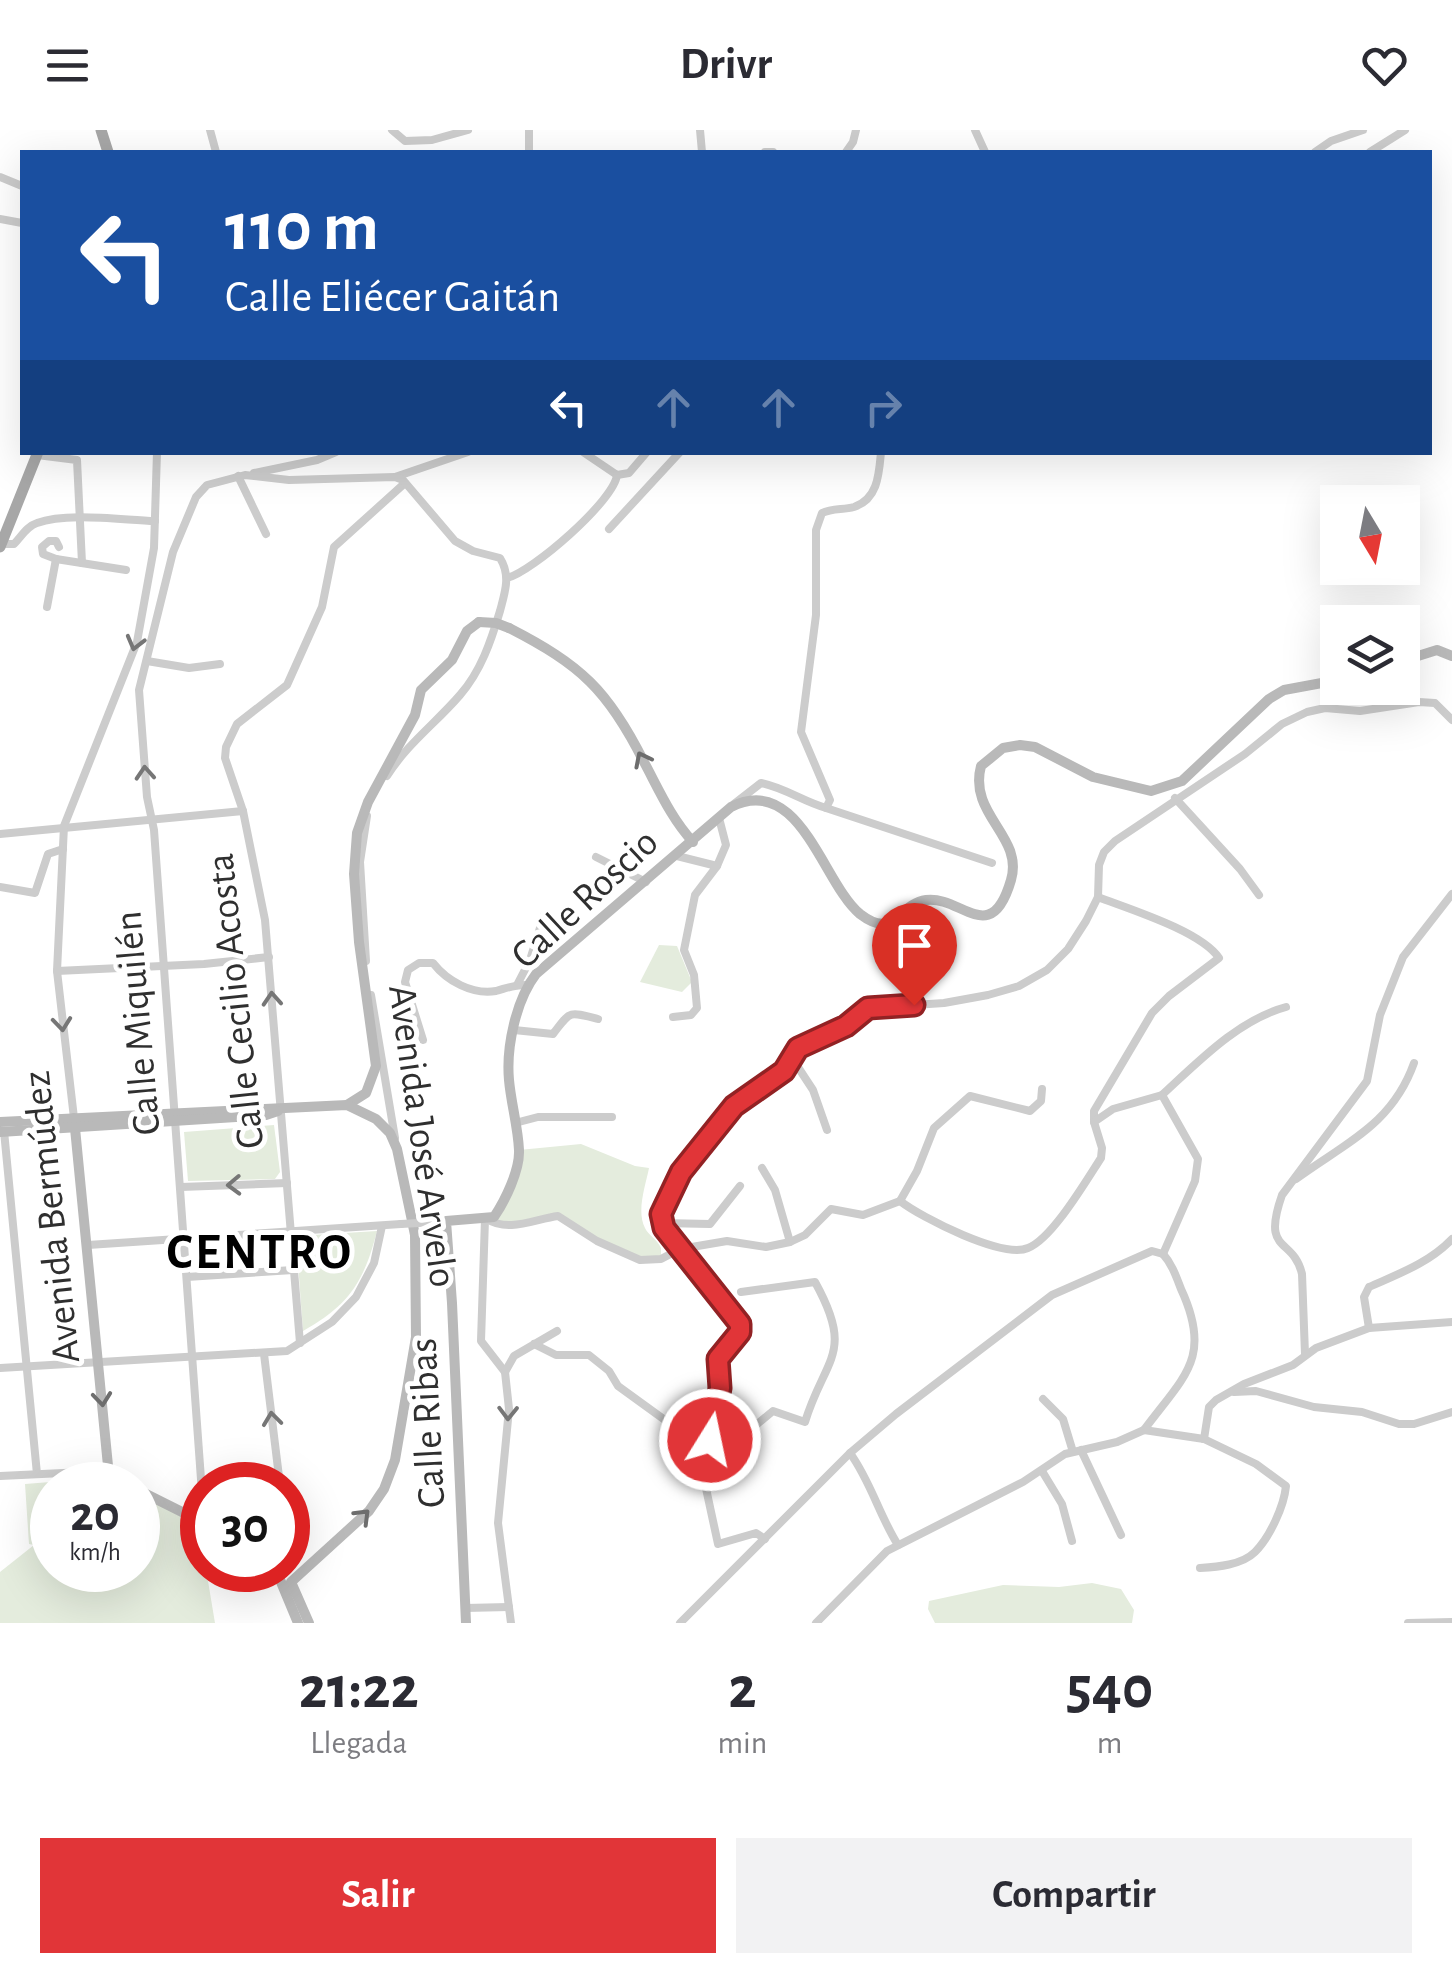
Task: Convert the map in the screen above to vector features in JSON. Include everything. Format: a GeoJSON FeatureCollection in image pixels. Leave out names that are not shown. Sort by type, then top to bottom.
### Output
{"type":"FeatureCollection","features":[{"type":"Feature","properties":{"kind":"main road"},"geometry":{"type":"LineString","coordinates":[[0,545],[38,455]]}},
{"type":"Feature","properties":{"kind":"street"},"geometry":{"type":"LineString","coordinates":[[392,130],[405,141],[432,140],[468,130]]}},
{"type":"Feature","properties":{"kind":"street"},"geometry":{"type":"LineString","coordinates":[[1318,150],[1363,130]]}},
{"type":"Feature","properties":{"kind":"street"},"geometry":{"type":"LineString","coordinates":[[1373,150],[1405,130]]}},
{"type":"Feature","properties":{"kind":"street"},"geometry":{"type":"LineString","coordinates":[[399,150],[405,141]]}},
{"type":"Feature","properties":{"kind":"street"},"geometry":{"type":"LineString","coordinates":[[44,455],[76,460],[82,564]]}},
{"type":"Feature","properties":{"kind":"street","name":"Avenida Bermúdez"},"geometry":{"type":"LineString","coordinates":[[108,1462],[57,971],[64,826],[137,642],[154,548],[157,455]]}},
{"type":"Feature","properties":{"kind":"street","name":"Calle Miquilén"},"geometry":{"type":"LineString","coordinates":[[200,1462],[153,820],[147,796],[139,690],[173,552],[200,491],[212,482],[329,455]]}},
{"type":"Feature","properties":{"kind":"street"},"geometry":{"type":"LineString","coordinates":[[266,534],[241,475],[289,480],[395,478],[460,455]]}},
{"type":"Feature","properties":{"kind":"street"},"geometry":{"type":"LineString","coordinates":[[587,455],[617,475],[629,472],[644,455]]}},
{"type":"Feature","properties":{"kind":"street"},"geometry":{"type":"LineString","coordinates":[[609,528],[677,455]]}},
{"type":"Feature","properties":{"kind":"street"},"geometry":{"type":"LineString","coordinates":[[826,808],[830,800],[827,788],[802,732],[816,615],[816,530],[822,513],[854,507],[867,500],[878,484],[881,455]]}},
{"type":"Feature","properties":{"kind":"street"},"geometry":{"type":"LineString","coordinates":[[395,478],[405,483],[455,541],[500,558],[507,578],[524,571],[570,533],[612,488],[617,475]]}},
{"type":"Feature","properties":{"kind":"street","name":"Calle Cecilio Acosta"},"geometry":{"type":"LineString","coordinates":[[300,1343],[269,957],[243,812],[225,758],[232,731],[287,685],[322,607],[334,547],[405,483]]}},
{"type":"Feature","properties":{"kind":"street"},"geometry":{"type":"LineString","coordinates":[[0,545],[14,544],[33,524],[80,519],[155,522]]}},
{"type":"Feature","properties":{"kind":"street"},"geometry":{"type":"LineString","coordinates":[[59,547],[50,540],[42,547],[44,554],[56,559],[126,570]]}},
{"type":"Feature","properties":{"kind":"street"},"geometry":{"type":"LineString","coordinates":[[154,548],[173,552]]}},
{"type":"Feature","properties":{"kind":"street"},"geometry":{"type":"LineString","coordinates":[[47,607],[56,559]]}},
{"type":"Feature","properties":{"kind":"street","name":"Avenida José Arvelo"},"geometry":{"type":"LineString","coordinates":[[310,1559],[369,1511],[384,1489],[395,1460],[418,1310],[416,1235],[397,1149],[368,976],[360,862],[368,816],[384,780],[424,730],[473,679],[492,638],[507,578]]}},
{"type":"Feature","properties":{"kind":"street","name":"Avenida José Arvelo"},"geometry":{"type":"LineString","coordinates":[[346,1105],[369,1089],[376,1066],[358,927],[354,874],[358,833],[368,802],[412,721],[422,690],[452,660],[472,625],[496,623],[509,628],[570,662],[598,688],[626,726],[673,818],[693,842]]}},
{"type":"Feature","properties":{"kind":"street"},"geometry":{"type":"LineString","coordinates":[[1420,655],[1436,650],[1452,656]]}},
{"type":"Feature","properties":{"kind":"street"},"geometry":{"type":"LineString","coordinates":[[147,661],[189,668],[220,664]]}},
{"type":"Feature","properties":{"kind":"street"},"geometry":{"type":"LineString","coordinates":[[126,675],[142,680]]}},
{"type":"Feature","properties":{"kind":"street"},"geometry":{"type":"LineString","coordinates":[[731,807],[752,800],[774,805],[799,824],[858,912],[878,924],[890,924],[903,916],[909,906],[933,900],[984,916],[1002,903],[1014,863],[978,790],[981,766],[1003,748],[1035,748],[1093,777],[1151,791],[1182,781],[1269,699],[1284,690],[1320,683]]}},
{"type":"Feature","properties":{"kind":"street"},"geometry":{"type":"LineString","coordinates":[[765,1540],[756,1534],[718,1544],[702,1470],[720,1388],[718,1359],[741,1326],[662,1223],[662,1209],[681,1172],[709,1135],[734,1106],[784,1071],[798,1048],[846,1026],[868,1008],[944,1003],[1020,986],[1047,970],[1068,949],[1098,898],[1099,866],[1104,852],[1282,724],[1326,708],[1360,712],[1419,702],[1435,703],[1452,720]]}},
{"type":"Feature","properties":{"kind":"street"},"geometry":{"type":"LineString","coordinates":[[412,721],[424,730]]}},
{"type":"Feature","properties":{"kind":"street"},"geometry":{"type":"LineString","coordinates":[[731,807],[761,784],[992,863]]}},
{"type":"Feature","properties":{"kind":"street"},"geometry":{"type":"LineString","coordinates":[[1176,798],[1240,869],[1258,895]]}},
{"type":"Feature","properties":{"kind":"street","name":"Calle Roscio"},"geometry":{"type":"LineString","coordinates":[[486,1219],[498,1212],[518,1161],[508,1061],[522,985],[731,807]]}},
{"type":"Feature","properties":{"kind":"street"},"geometry":{"type":"LineString","coordinates":[[0,834],[243,812]]}},
{"type":"Feature","properties":{"kind":"street"},"geometry":{"type":"LineString","coordinates":[[674,1017],[691,1015],[698,1004],[694,974],[684,956],[695,895],[717,866],[726,846],[719,818]]}},
{"type":"Feature","properties":{"kind":"street"},"geometry":{"type":"LineString","coordinates":[[0,887],[36,892],[48,854],[63,849]]}},
{"type":"Feature","properties":{"kind":"street"},"geometry":{"type":"LineString","coordinates":[[676,856],[717,866]]}},
{"type":"Feature","properties":{"kind":"street"},"geometry":{"type":"LineString","coordinates":[[596,858],[646,882]]}},
{"type":"Feature","properties":{"kind":"street"},"geometry":{"type":"LineString","coordinates":[[1305,1354],[1300,1263],[1277,1241],[1274,1227],[1282,1195],[1366,1082],[1376,1026],[1403,958],[1452,894]]}},
{"type":"Feature","properties":{"kind":"street"},"geometry":{"type":"LineString","coordinates":[[900,1201],[940,1225],[1015,1252],[1031,1248],[1044,1236],[1100,1158],[1102,1148],[1094,1111],[1152,1014],[1219,958],[1172,926],[1098,898]]}},
{"type":"Feature","properties":{"kind":"street"},"geometry":{"type":"LineString","coordinates":[[423,1040],[405,982],[408,970],[419,963],[433,963],[445,976],[474,990],[494,991],[522,985],[544,915]]}},
{"type":"Feature","properties":{"kind":"street"},"geometry":{"type":"LineString","coordinates":[[57,971],[269,957]]}},
{"type":"Feature","properties":{"kind":"street"},"geometry":{"type":"LineString","coordinates":[[1094,1122],[1113,1110],[1162,1095],[1208,1052],[1272,1010],[1286,1007]]}},
{"type":"Feature","properties":{"kind":"street"},"geometry":{"type":"LineString","coordinates":[[514,1030],[553,1034],[564,1016],[572,1013],[598,1019]]}},
{"type":"Feature","properties":{"kind":"street"},"geometry":{"type":"LineString","coordinates":[[792,1058],[813,1090],[827,1130]]}},
{"type":"Feature","properties":{"kind":"street"},"geometry":{"type":"LineString","coordinates":[[1290,1182],[1359,1138],[1404,1091],[1414,1063]]}},
{"type":"Feature","properties":{"kind":"street"},"geometry":{"type":"LineString","coordinates":[[88,1245],[441,1221],[486,1219],[508,1226],[558,1216],[597,1242],[640,1260],[727,1241],[766,1248],[805,1235],[831,1209],[862,1215],[900,1201],[934,1128],[970,1096],[1030,1111],[1040,1101],[1042,1090]]}},
{"type":"Feature","properties":{"kind":"street"},"geometry":{"type":"LineString","coordinates":[[816,1623],[887,1551],[1077,1451],[1117,1442],[1144,1430],[1182,1378],[1196,1353],[1197,1336],[1190,1310],[1163,1254],[1194,1181],[1198,1159],[1162,1095]]}},
{"type":"Feature","properties":{"kind":"street"},"geometry":{"type":"LineString","coordinates":[[37,1462],[1,1128],[266,1116],[280,1110],[346,1105],[376,1119],[390,1133],[397,1149]]}},
{"type":"Feature","properties":{"kind":"street"},"geometry":{"type":"LineString","coordinates":[[515,1123],[538,1117],[612,1116]]}},
{"type":"Feature","properties":{"kind":"street"},"geometry":{"type":"LineString","coordinates":[[762,1168],[775,1190],[790,1242]]}},
{"type":"Feature","properties":{"kind":"street"},"geometry":{"type":"LineString","coordinates":[[181,1187],[287,1183]]}},
{"type":"Feature","properties":{"kind":"street"},"geometry":{"type":"LineString","coordinates":[[662,1223],[710,1224],[740,1186]]}},
{"type":"Feature","properties":{"kind":"street"},"geometry":{"type":"LineString","coordinates":[[486,1219],[481,1340],[505,1372],[510,1418],[498,1524],[511,1623]]}},
{"type":"Feature","properties":{"kind":"street","name":"Calle Ribas"},"geometry":{"type":"LineString","coordinates":[[441,1221],[452,1303],[466,1623]]}},
{"type":"Feature","properties":{"kind":"street"},"geometry":{"type":"LineString","coordinates":[[0,1368],[288,1350],[332,1322],[356,1297],[374,1263],[382,1226]]}},
{"type":"Feature","properties":{"kind":"street"},"geometry":{"type":"LineString","coordinates":[[1369,1328],[1364,1297],[1368,1287],[1413,1268],[1452,1238]]}},
{"type":"Feature","properties":{"kind":"street"},"geometry":{"type":"LineString","coordinates":[[680,1623],[850,1453],[896,1414],[1052,1295],[1152,1251],[1163,1254]]}},
{"type":"Feature","properties":{"kind":"street"},"geometry":{"type":"LineString","coordinates":[[188,1277],[293,1270]]}},
{"type":"Feature","properties":{"kind":"street"},"geometry":{"type":"LineString","coordinates":[[534,1344],[556,1355],[579,1353],[595,1358],[618,1386],[669,1423],[712,1435],[750,1430],[773,1411],[805,1422],[835,1356],[836,1328],[815,1282],[741,1292]]}},
{"type":"Feature","properties":{"kind":"street"},"geometry":{"type":"LineString","coordinates":[[1204,1439],[1208,1407],[1293,1365],[1336,1338],[1369,1328],[1452,1322]]}},
{"type":"Feature","properties":{"kind":"street"},"geometry":{"type":"LineString","coordinates":[[505,1372],[514,1356],[557,1331]]}},
{"type":"Feature","properties":{"kind":"street"},"geometry":{"type":"LineString","coordinates":[[264,1354],[277,1462]]}},
{"type":"Feature","properties":{"kind":"street"},"geometry":{"type":"LineString","coordinates":[[1230,1393],[1256,1390],[1314,1407],[1362,1412],[1399,1424],[1414,1424],[1452,1412]]}},
{"type":"Feature","properties":{"kind":"street"},"geometry":{"type":"LineString","coordinates":[[1043,1399],[1063,1419],[1121,1535]]}},
{"type":"Feature","properties":{"kind":"street"},"geometry":{"type":"LineString","coordinates":[[1144,1430],[1204,1439],[1256,1464],[1286,1486],[1285,1500],[1254,1552],[1235,1562],[1200,1568]]}},
{"type":"Feature","properties":{"kind":"street"},"geometry":{"type":"LineString","coordinates":[[850,1453],[873,1490],[883,1522],[898,1545]]}},
{"type":"Feature","properties":{"kind":"street"},"geometry":{"type":"LineString","coordinates":[[1042,1471],[1062,1504],[1072,1541]]}},
{"type":"Feature","properties":{"kind":"street"},"geometry":{"type":"LineString","coordinates":[[0,1476],[30,1474]]}},
{"type":"Feature","properties":{"kind":"street"},"geometry":{"type":"LineString","coordinates":[[285,1592],[298,1623]]}},
{"type":"Feature","properties":{"kind":"street"},"geometry":{"type":"LineString","coordinates":[[296,1592],[309,1623]]}},
{"type":"Feature","properties":{"kind":"street"},"geometry":{"type":"LineString","coordinates":[[466,1608],[510,1607]]}},
{"type":"Feature","properties":{"kind":"street"},"geometry":{"type":"LineString","coordinates":[[1408,1623],[1452,1622]]}},
{"type":"Feature","properties":{"kind":"green space"},"geometry":{"type":"Polygon","coordinates":[[[659,945],[677,946],[692,982],[682,992],[640,982],[659,945]]]}},
{"type":"Feature","properties":{"kind":"green space"},"geometry":{"type":"Polygon","coordinates":[[[274,1125],[280,1172],[275,1179],[188,1181],[184,1132],[274,1125]]]}},
{"type":"Feature","properties":{"kind":"green space"},"geometry":{"type":"Polygon","coordinates":[[[581,1144],[649,1168],[641,1214],[646,1230],[661,1248],[661,1259],[640,1260],[558,1217],[496,1225],[519,1150],[581,1144]]]}},
{"type":"Feature","properties":{"kind":"green space"},"geometry":{"type":"Polygon","coordinates":[[[377,1231],[352,1290],[332,1312],[303,1331],[296,1236],[377,1231]]]}},
{"type":"Feature","properties":{"kind":"green space"},"geometry":{"type":"Polygon","coordinates":[[[25,1484],[30,1484],[30,1544],[29,1544],[25,1484]]]}},
{"type":"Feature","properties":{"kind":"green space"},"geometry":{"type":"Polygon","coordinates":[[[160,1506],[180,1515],[180,1592],[210,1592],[215,1623],[0,1623],[0,1572],[30,1548],[30,1592],[160,1592],[160,1506]]]}},
{"type":"Feature","properties":{"kind":"green space"},"geometry":{"type":"Polygon","coordinates":[[[1092,1583],[1121,1589],[1134,1610],[1132,1623],[935,1623],[928,1609],[929,1601],[1003,1585],[1059,1587],[1092,1583]]]}},
{"type":"Feature","properties":{"kind":"district","name":"CENTRO"},"geometry":{"type":"Point","coordinates":[260,1253]}},
{"type":"Feature","properties":{"kind":"route"},"geometry":{"type":"LineString","coordinates":[[710,1440],[720,1388],[718,1359],[740,1332],[740,1324],[664,1228],[662,1209],[681,1172],[709,1135],[734,1106],[784,1071],[798,1048],[846,1026],[868,1008],[914,1005]]}}]}
